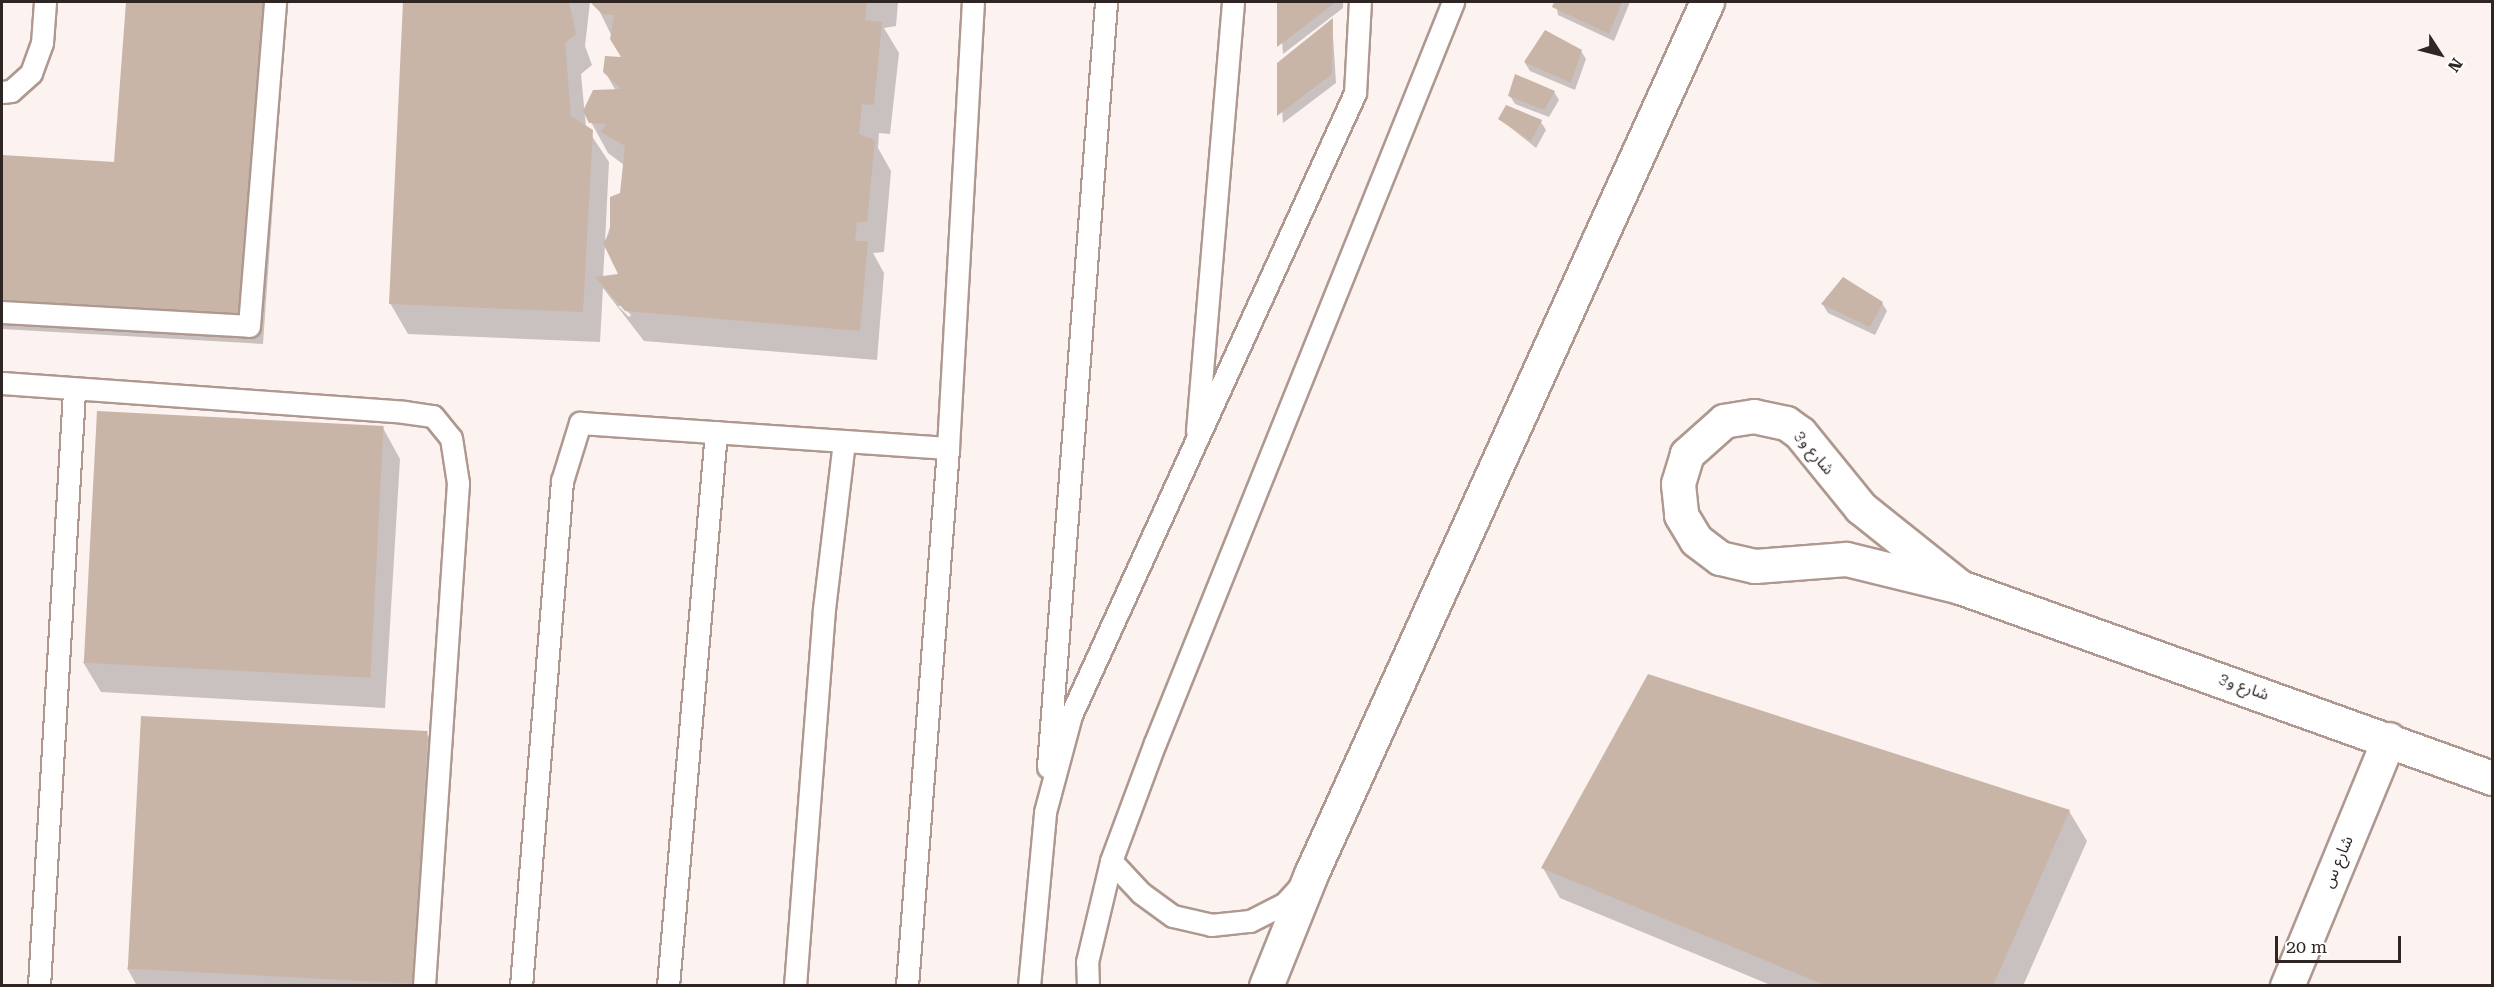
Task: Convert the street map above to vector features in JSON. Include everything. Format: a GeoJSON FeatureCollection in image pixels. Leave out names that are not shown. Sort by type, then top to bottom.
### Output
{"type":"FeatureCollection","features":[{"type":"Feature","properties":{"kind":"street"},"geometry":{"type":"LineString","coordinates":[[1266,986],[1311,874],[1707,2]]}},
{"type":"Feature","properties":{"kind":"street","name":"شارع و3"},"geometry":{"type":"LineString","coordinates":[[1960,587],[1862,508],[1800,433],[1786,423],[1754,416],[1724,421],[1687,454],[1678,484],[1681,515],[1696,540],[1720,558],[1755,566],[1846,559],[1960,587],[2493,778]]}},
{"type":"Feature","properties":{"kind":"street","name":"شارع س"},"geometry":{"type":"LineString","coordinates":[[2287,986],[2389,739]]}},
{"type":"Feature","properties":{"kind":"lane"},"geometry":{"type":"LineString","coordinates":[[2,92],[31,73],[42,43],[45,2]]}},
{"type":"Feature","properties":{"kind":"lane"},"geometry":{"type":"LineString","coordinates":[[2,312],[249,326],[275,2]]}},
{"type":"Feature","properties":{"kind":"lane"},"geometry":{"type":"LineString","coordinates":[[907,986],[948,448],[973,2]]}},
{"type":"Feature","properties":{"kind":"lane"},"geometry":{"type":"LineString","coordinates":[[1029,986],[1045,812],[1106,2]]}},
{"type":"Feature","properties":{"kind":"lane"},"geometry":{"type":"LineString","coordinates":[[1195,449],[1233,2]]}},
{"type":"Feature","properties":{"kind":"lane"},"geometry":{"type":"LineString","coordinates":[[1045,812],[1071,715],[1195,449],[1355,93],[1360,2]]}},
{"type":"Feature","properties":{"kind":"lane"},"geometry":{"type":"LineString","coordinates":[[1088,986],[1087,962],[1111,861],[1453,2]]}},
{"type":"Feature","properties":{"kind":"lane"},"geometry":{"type":"LineString","coordinates":[[2,384],[74,391],[404,412],[433,416],[451,438],[458,483],[424,986]]}},
{"type":"Feature","properties":{"kind":"lane"},"geometry":{"type":"LineString","coordinates":[[39,986],[74,391]]}},
{"type":"Feature","properties":{"kind":"lane"},"geometry":{"type":"LineString","coordinates":[[521,986],[562,481],[580,423],[948,448]]}},
{"type":"Feature","properties":{"kind":"lane"},"geometry":{"type":"LineString","coordinates":[[668,986],[716,432]]}},
{"type":"Feature","properties":{"kind":"lane"},"geometry":{"type":"LineString","coordinates":[[795,986],[824,609],[844,441]]}},
{"type":"Feature","properties":{"kind":"lane"},"geometry":{"type":"LineString","coordinates":[[1111,861],[1141,893],[1173,916],[1211,925],[1250,921],[1285,903],[1311,874]]}},
{"type":"Feature","properties":{"kind":"building"},"geometry":{"type":"Polygon","coordinates":[[[126,2],[269,2],[246,314],[2,300],[2,155],[114,162],[126,2]]]}},
{"type":"Feature","properties":{"kind":"building"},"geometry":{"type":"Polygon","coordinates":[[[403,2],[569,2],[576,34],[565,43],[571,116],[593,130],[583,312],[389,304],[403,2]]]}},
{"type":"Feature","properties":{"kind":"building"},"geometry":{"type":"Polygon","coordinates":[[[590,2],[867,2],[865,20],[882,22],[874,105],[862,104],[859,134],[875,140],[867,222],[857,222],[855,241],[868,241],[860,331],[625,311],[595,277],[618,274],[603,243],[610,233],[610,197],[620,193],[625,146],[601,132],[606,124],[589,123],[583,111],[593,90],[621,89],[603,72],[605,56],[621,57],[610,39],[614,15],[602,14],[590,2]]]}},
{"type":"Feature","properties":{"kind":"building"},"geometry":{"type":"Polygon","coordinates":[[[1277,2],[1336,2],[1277,47],[1277,2]]]}},
{"type":"Feature","properties":{"kind":"building"},"geometry":{"type":"Polygon","coordinates":[[[1554,2],[1622,2],[1609,34],[1552,7],[1554,2]]]}},
{"type":"Feature","properties":{"kind":"building"},"geometry":{"type":"Polygon","coordinates":[[[1333,18],[1332,74],[1277,116],[1277,63],[1333,18]]]}},
{"type":"Feature","properties":{"kind":"building"},"geometry":{"type":"Polygon","coordinates":[[[1545,30],[1582,50],[1571,83],[1524,62],[1545,30]]]}},
{"type":"Feature","properties":{"kind":"building"},"geometry":{"type":"Polygon","coordinates":[[[1515,74],[1555,91],[1544,110],[1508,96],[1515,74]]]}},
{"type":"Feature","properties":{"kind":"building"},"geometry":{"type":"Polygon","coordinates":[[[1506,105],[1542,120],[1531,141],[1498,119],[1506,105]]]}},
{"type":"Feature","properties":{"kind":"building"},"geometry":{"type":"Polygon","coordinates":[[[1843,277],[1883,302],[1870,327],[1821,304],[1843,277]]]}},
{"type":"Feature","properties":{"kind":"building"},"geometry":{"type":"Polygon","coordinates":[[[97,411],[384,426],[370,678],[84,663],[97,411]]]}},
{"type":"Feature","properties":{"kind":"building"},"geometry":{"type":"Polygon","coordinates":[[[1648,674],[2070,810],[1993,986],[1827,986],[1541,868],[1648,674]]]}},
{"type":"Feature","properties":{"kind":"building"},"geometry":{"type":"Polygon","coordinates":[[[141,716],[428,731],[414,984],[128,969],[141,716]]]}}]}
